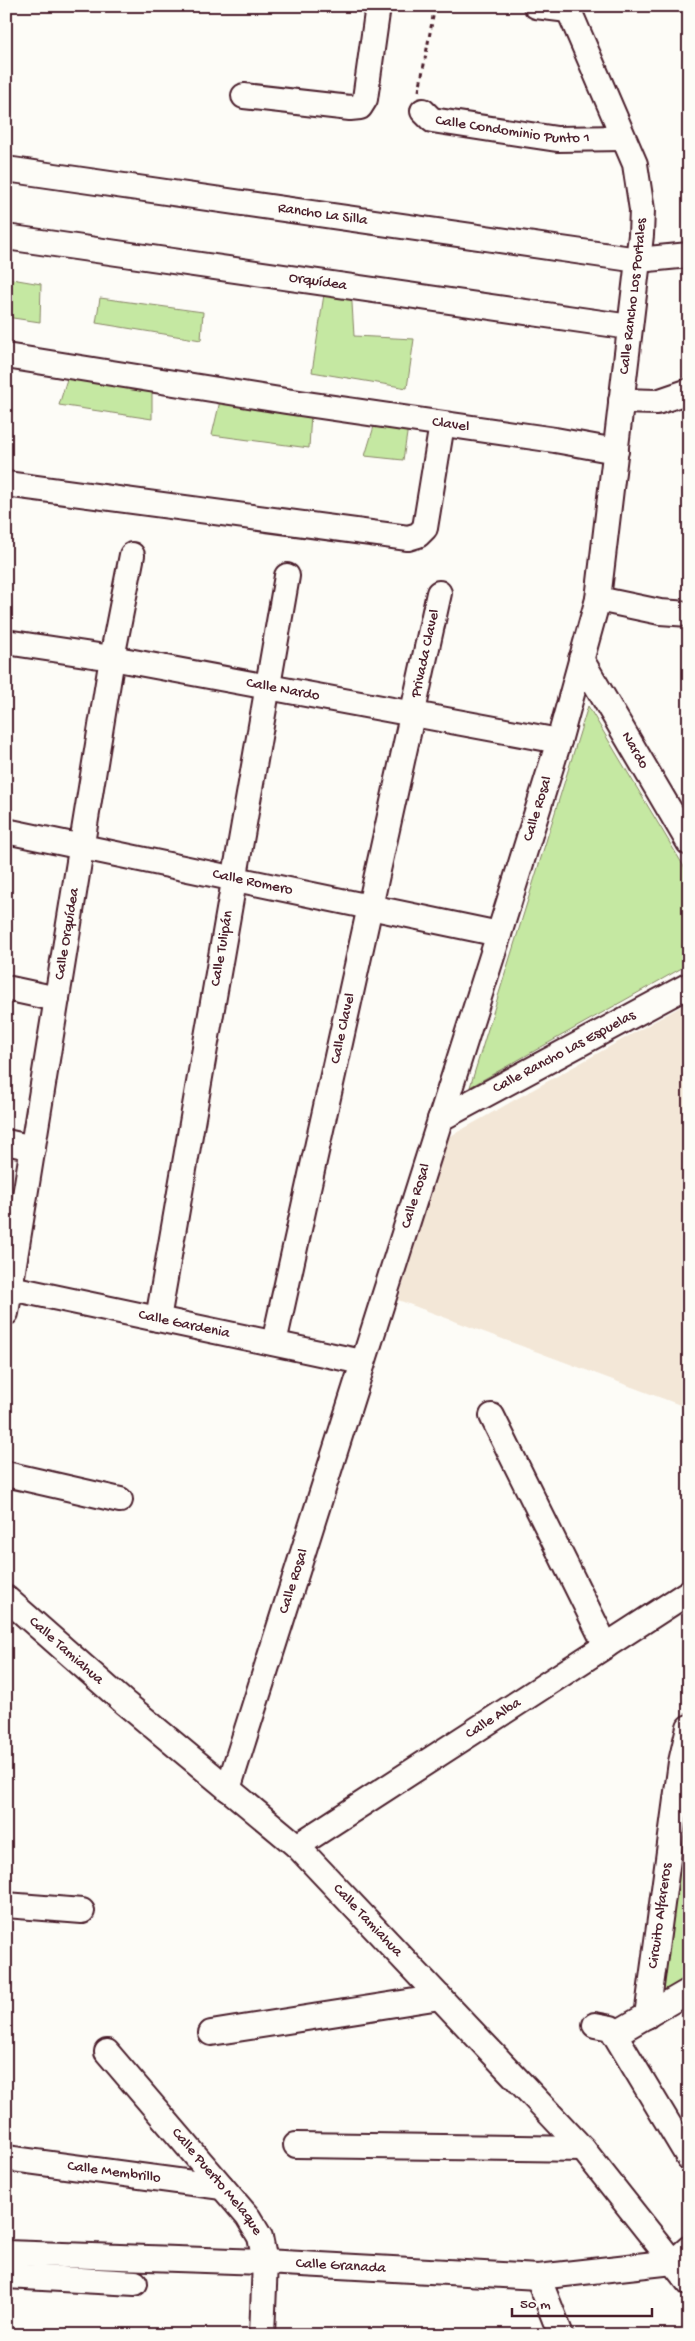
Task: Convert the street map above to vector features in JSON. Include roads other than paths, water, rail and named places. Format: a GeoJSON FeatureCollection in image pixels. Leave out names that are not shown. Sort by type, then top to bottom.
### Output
{"type":"FeatureCollection","features":[{"type":"Feature","properties":{"kind":"street"},"geometry":{"type":"LineString","coordinates":[[244,96],[350,108],[360,107],[364,99],[378,6]]}},
{"type":"Feature","properties":{"kind":"street"},"geometry":{"type":"LineString","coordinates":[[536,6],[567,8]]}},
{"type":"Feature","properties":{"kind":"street","name":"Calle Rancho Los Portales"},"geometry":{"type":"LineString","coordinates":[[567,8],[635,164],[642,210],[638,260],[598,599]]}},
{"type":"Feature","properties":{"kind":"street","name":"Calle Condominio Punto 1"},"geometry":{"type":"LineString","coordinates":[[423,111],[432,120],[557,139],[624,138]]}},
{"type":"Feature","properties":{"kind":"street","name":"Rancho La Silla"},"geometry":{"type":"LineString","coordinates":[[6,169],[638,260],[689,255]]}},
{"type":"Feature","properties":{"kind":"street","name":"Orquídea"},"geometry":{"type":"LineString","coordinates":[[6,236],[630,327]]}},
{"type":"Feature","properties":{"kind":"street","name":"Clavel"},"geometry":{"type":"LineString","coordinates":[[6,356],[616,451]]}},
{"type":"Feature","properties":{"kind":"street"},"geometry":{"type":"LineString","coordinates":[[621,401],[657,402],[689,391]]}},
{"type":"Feature","properties":{"kind":"street"},"geometry":{"type":"LineString","coordinates":[[6,484],[408,538],[418,535],[425,528],[442,424]]}},
{"type":"Feature","properties":{"kind":"street","name":"Calle Orquídea"},"geometry":{"type":"LineString","coordinates":[[6,1313],[8,1288],[33,1148],[112,658],[132,555]]}},
{"type":"Feature","properties":{"kind":"street","name":"Calle Tulipán"},"geometry":{"type":"LineString","coordinates":[[158,1319],[287,576]]}},
{"type":"Feature","properties":{"kind":"street","name":"Privada Clavel"},"geometry":{"type":"LineString","coordinates":[[412,714],[439,593]]}},
{"type":"Feature","properties":{"kind":"street"},"geometry":{"type":"LineString","coordinates":[[598,599],[660,612],[689,614]]}},
{"type":"Feature","properties":{"kind":"street","name":"Calle Rosal"},"geometry":{"type":"LineString","coordinates":[[228,1790],[559,741],[598,599]]}},
{"type":"Feature","properties":{"kind":"street","name":"Calle Nardo"},"geometry":{"type":"LineString","coordinates":[[6,642],[112,658],[559,741]]}},
{"type":"Feature","properties":{"kind":"street","name":"Nardo"},"geometry":{"type":"LineString","coordinates":[[581,659],[689,843]]}},
{"type":"Feature","properties":{"kind":"street","name":"Calle Clavel"},"geometry":{"type":"LineString","coordinates":[[274,1343],[412,714]]}},
{"type":"Feature","properties":{"kind":"street","name":"Calle Romero"},"geometry":{"type":"LineString","coordinates":[[6,831],[499,934]]}},
{"type":"Feature","properties":{"kind":"street","name":"Calle Rancho Las Espuelas"},"geometry":{"type":"LineString","coordinates":[[440,1119],[689,985]]}},
{"type":"Feature","properties":{"kind":"street"},"geometry":{"type":"LineString","coordinates":[[6,988],[56,999]]}},
{"type":"Feature","properties":{"kind":"street"},"geometry":{"type":"LineString","coordinates":[[6,1142],[33,1148]]}},
{"type":"Feature","properties":{"kind":"street","name":"Calle Gardenia"},"geometry":{"type":"LineString","coordinates":[[8,1288],[362,1362]]}},
{"type":"Feature","properties":{"kind":"street"},"geometry":{"type":"LineString","coordinates":[[492,1416],[606,1646]]}},
{"type":"Feature","properties":{"kind":"street"},"geometry":{"type":"LineString","coordinates":[[6,1474],[120,1500]]}},
{"type":"Feature","properties":{"kind":"street","name":"Calle Alba"},"geometry":{"type":"LineString","coordinates":[[296,1846],[689,1592]]}},
{"type":"Feature","properties":{"kind":"street","name":"Calle Tamiahua"},"geometry":{"type":"LineString","coordinates":[[6,1598],[126,1703],[296,1846],[584,2148],[681,2255],[689,2283]]}},
{"type":"Feature","properties":{"kind":"street","name":"Circuito Alfareros"},"geometry":{"type":"LineString","coordinates":[[646,2016],[681,1762],[689,1727]]}},
{"type":"Feature","properties":{"kind":"street"},"geometry":{"type":"LineString","coordinates":[[6,1906],[82,1911]]}},
{"type":"Feature","properties":{"kind":"street"},"geometry":{"type":"LineString","coordinates":[[689,1991],[646,2016],[605,2030],[689,2158]]}},
{"type":"Feature","properties":{"kind":"street"},"geometry":{"type":"LineString","coordinates":[[211,2033],[440,1997]]}},
{"type":"Feature","properties":{"kind":"street","name":"Calle Puerto Melaque"},"geometry":{"type":"LineString","coordinates":[[107,2052],[222,2187],[260,2237],[265,2262],[262,2335]]}},
{"type":"Feature","properties":{"kind":"street"},"geometry":{"type":"LineString","coordinates":[[296,2144],[584,2148]]}},
{"type":"Feature","properties":{"kind":"street","name":"Calle Membrillo"},"geometry":{"type":"LineString","coordinates":[[6,2158],[222,2187]]}},
{"type":"Feature","properties":{"kind":"street","name":"Calle Granada"},"geometry":{"type":"LineString","coordinates":[[6,2254],[265,2262],[538,2277],[681,2255]]}},
{"type":"Feature","properties":{"kind":"street"},"geometry":{"type":"LineString","coordinates":[[6,2276],[135,2283]]}},
{"type":"Feature","properties":{"kind":"street"},"geometry":{"type":"LineString","coordinates":[[538,2277],[561,2335]]}}]}
